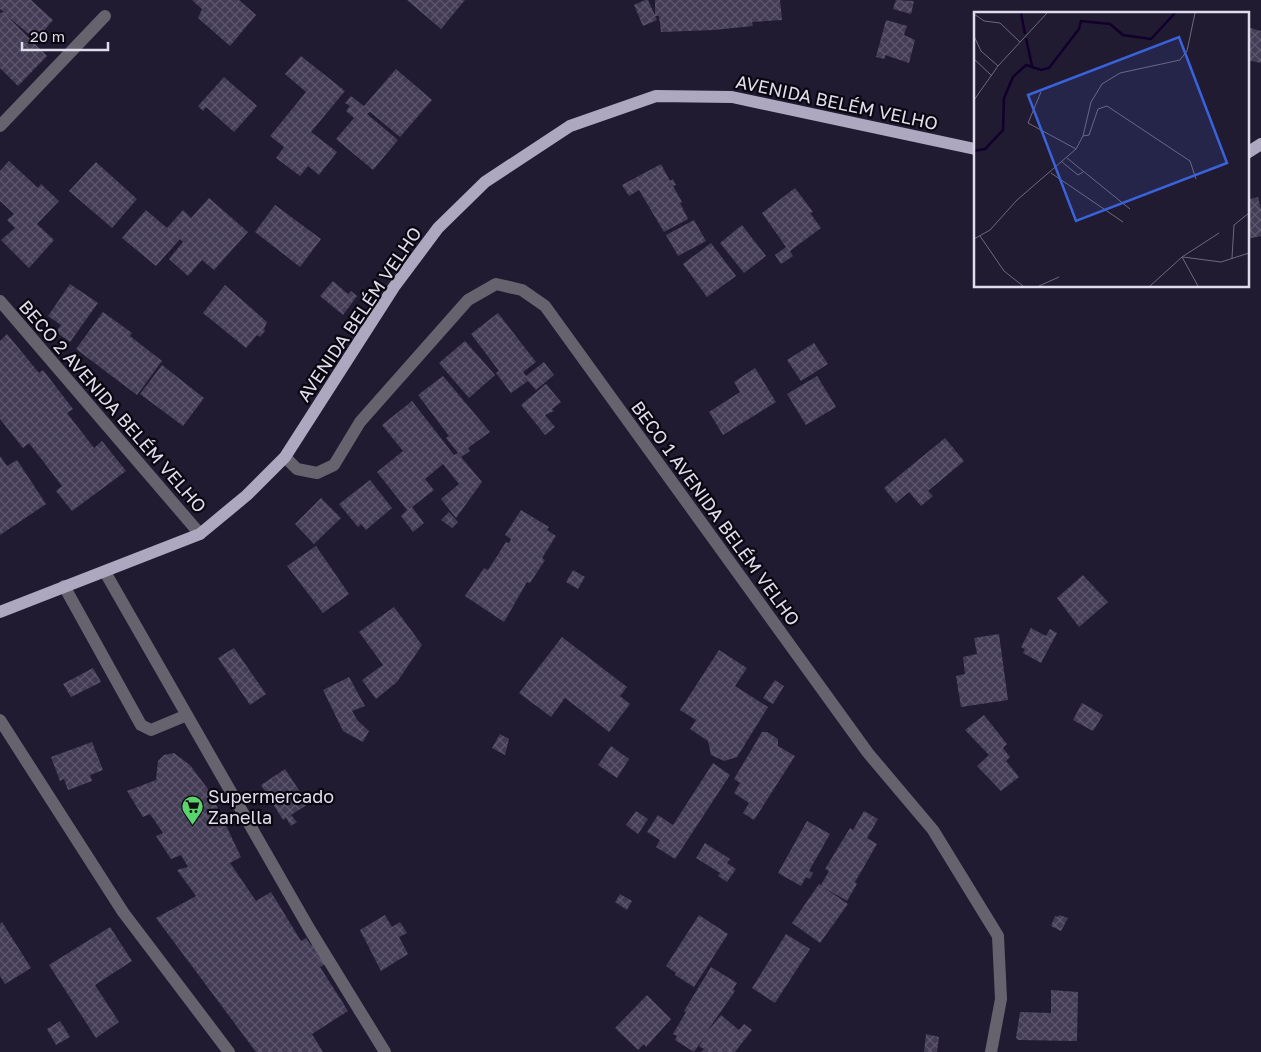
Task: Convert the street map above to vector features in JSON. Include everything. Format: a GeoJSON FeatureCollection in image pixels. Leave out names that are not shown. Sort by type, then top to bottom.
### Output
{"type":"FeatureCollection","features":[{"type":"Feature","properties":{"kind":"main road","name":"AVENIDA BELÉM VELHO"},"geometry":{"type":"LineString","coordinates":[[0,612],[200,534],[247,495],[285,457],[394,287],[438,228],[485,182],[570,126],[656,96],[732,97],[974,149]]}},
{"type":"Feature","properties":{"kind":"main road"},"geometry":{"type":"LineString","coordinates":[[1248,152],[1261,144]]}},
{"type":"Feature","properties":{"kind":"street"},"geometry":{"type":"LineString","coordinates":[[0,126],[105,16]]}},
{"type":"Feature","properties":{"kind":"street","name":"BECO 1 AVENIDA BELÉM VELHO"},"geometry":{"type":"LineString","coordinates":[[285,457],[297,469],[317,473],[334,465],[360,422],[468,300],[496,284],[522,290],[545,306],[868,753],[933,830],[998,936],[1001,999],[991,1052]]}},
{"type":"Feature","properties":{"kind":"street","name":"BECO 2 AVENIDA BELÉM VELHO"},"geometry":{"type":"LineString","coordinates":[[0,301],[200,534]]}},
{"type":"Feature","properties":{"kind":"street"},"geometry":{"type":"LineString","coordinates":[[105,572],[310,930],[385,1052]]}},
{"type":"Feature","properties":{"kind":"street"},"geometry":{"type":"LineString","coordinates":[[64,586],[141,725],[152,730],[187,715]]}},
{"type":"Feature","properties":{"kind":"street"},"geometry":{"type":"LineString","coordinates":[[0,720],[123,912],[230,1052]]}},
{"type":"Feature","properties":{"kind":"building"},"geometry":{"type":"Polygon","coordinates":[[[0,0],[31,0],[53,20],[36,40],[7,16],[47,56],[18,86],[0,68],[0,13],[4,12],[0,9],[0,0]]]}},
{"type":"Feature","properties":{"kind":"building"},"geometry":{"type":"Polygon","coordinates":[[[192,0],[239,0],[256,15],[230,46],[198,18],[202,9],[192,0]]]}},
{"type":"Feature","properties":{"kind":"building"},"geometry":{"type":"Polygon","coordinates":[[[407,0],[465,0],[441,29],[407,0]]]}},
{"type":"Feature","properties":{"kind":"building"},"geometry":{"type":"Polygon","coordinates":[[[648,0],[657,20],[643,26],[634,5],[648,0]]]}},
{"type":"Feature","properties":{"kind":"building"},"geometry":{"type":"Polygon","coordinates":[[[655,0],[780,0],[782,20],[752,22],[753,26],[714,30],[661,32],[659,16],[655,16],[655,0]]]}},
{"type":"Feature","properties":{"kind":"building"},"geometry":{"type":"Polygon","coordinates":[[[896,0],[914,1],[911,14],[893,9],[896,0]]]}},
{"type":"Feature","properties":{"kind":"building"},"geometry":{"type":"Polygon","coordinates":[[[886,20],[907,26],[904,35],[915,40],[909,63],[885,55],[885,59],[876,57],[886,20]]]}},
{"type":"Feature","properties":{"kind":"building"},"geometry":{"type":"Polygon","coordinates":[[[1248,27],[1261,31],[1261,63],[1248,60],[1248,27]]]}},
{"type":"Feature","properties":{"kind":"building"},"geometry":{"type":"Polygon","coordinates":[[[301,56],[345,91],[311,132],[337,152],[319,175],[308,166],[300,176],[276,158],[284,147],[270,136],[306,92],[285,74],[301,56]]]}},
{"type":"Feature","properties":{"kind":"building"},"geometry":{"type":"Polygon","coordinates":[[[396,69],[432,100],[400,137],[370,112],[367,114],[398,140],[373,170],[336,139],[354,118],[346,111],[350,106],[345,103],[351,96],[364,106],[396,69]]]}},
{"type":"Feature","properties":{"kind":"building"},"geometry":{"type":"Polygon","coordinates":[[[224,77],[257,106],[234,132],[206,107],[203,111],[198,106],[224,77]]]}},
{"type":"Feature","properties":{"kind":"building"},"geometry":{"type":"Polygon","coordinates":[[[9,161],[38,188],[41,184],[59,201],[37,224],[54,240],[29,268],[1,240],[15,228],[7,220],[14,214],[0,201],[0,171],[9,161]]]}},
{"type":"Feature","properties":{"kind":"building"},"geometry":{"type":"Polygon","coordinates":[[[96,162],[137,199],[112,228],[69,191],[96,162]]]}},
{"type":"Feature","properties":{"kind":"building"},"geometry":{"type":"Polygon","coordinates":[[[661,164],[670,181],[673,179],[676,185],[673,186],[682,202],[680,203],[688,219],[664,232],[639,190],[629,196],[622,185],[661,164]]]}},
{"type":"Feature","properties":{"kind":"building"},"geometry":{"type":"Polygon","coordinates":[[[795,188],[813,212],[810,213],[821,228],[790,251],[793,256],[781,264],[775,255],[786,247],[762,213],[795,188]]]}},
{"type":"Feature","properties":{"kind":"building"},"geometry":{"type":"Polygon","coordinates":[[[1258,197],[1261,209],[1261,236],[1248,239],[1248,200],[1258,197]]]}},
{"type":"Feature","properties":{"kind":"building"},"geometry":{"type":"Polygon","coordinates":[[[209,198],[248,232],[214,270],[202,260],[188,276],[169,259],[183,242],[180,239],[156,266],[122,238],[146,210],[167,228],[183,210],[191,218],[209,198]]]}},
{"type":"Feature","properties":{"kind":"building"},"geometry":{"type":"Polygon","coordinates":[[[275,205],[321,239],[300,267],[255,232],[275,205]]]}},
{"type":"Feature","properties":{"kind":"building"},"geometry":{"type":"Polygon","coordinates":[[[694,220],[706,241],[678,256],[666,235],[694,220]]]}},
{"type":"Feature","properties":{"kind":"building"},"geometry":{"type":"Polygon","coordinates":[[[742,225],[766,256],[744,273],[720,243],[742,225]]]}},
{"type":"Feature","properties":{"kind":"building"},"geometry":{"type":"Polygon","coordinates":[[[711,243],[736,276],[707,297],[683,264],[711,243]]]}},
{"type":"Feature","properties":{"kind":"building"},"geometry":{"type":"Polygon","coordinates":[[[333,281],[348,294],[351,291],[357,296],[343,315],[320,296],[333,281]]]}},
{"type":"Feature","properties":{"kind":"building"},"geometry":{"type":"Polygon","coordinates":[[[70,284],[98,303],[70,342],[56,332],[61,325],[48,316],[70,284]]]}},
{"type":"Feature","properties":{"kind":"building"},"geometry":{"type":"Polygon","coordinates":[[[225,285],[267,322],[265,331],[260,337],[257,335],[246,348],[203,313],[225,285]]]}},
{"type":"Feature","properties":{"kind":"building"},"geometry":{"type":"Polygon","coordinates":[[[29,299],[42,315],[38,318],[37,326],[20,306],[29,299]]]}},
{"type":"Feature","properties":{"kind":"building"},"geometry":{"type":"Polygon","coordinates":[[[103,312],[132,333],[130,336],[162,361],[137,395],[76,349],[103,312]]]}},
{"type":"Feature","properties":{"kind":"building"},"geometry":{"type":"Polygon","coordinates":[[[498,313],[536,362],[523,372],[526,376],[544,362],[554,375],[536,390],[528,381],[511,393],[496,373],[499,371],[471,334],[498,313]]]}},
{"type":"Feature","properties":{"kind":"building"},"geometry":{"type":"Polygon","coordinates":[[[7,334],[39,373],[43,370],[73,409],[67,413],[94,448],[102,441],[126,471],[72,511],[56,491],[62,486],[29,443],[23,448],[0,419],[0,341],[7,334]]]}},
{"type":"Feature","properties":{"kind":"building"},"geometry":{"type":"Polygon","coordinates":[[[465,341],[495,375],[469,398],[439,363],[465,341]]]}},
{"type":"Feature","properties":{"kind":"building"},"geometry":{"type":"Polygon","coordinates":[[[814,343],[828,364],[801,381],[787,360],[814,343]]]}},
{"type":"Feature","properties":{"kind":"building"},"geometry":{"type":"Polygon","coordinates":[[[162,365],[204,398],[183,426],[140,394],[162,365]]]}},
{"type":"Feature","properties":{"kind":"building"},"geometry":{"type":"Polygon","coordinates":[[[755,368],[776,402],[723,435],[709,412],[740,392],[734,382],[755,368]]]}},
{"type":"Feature","properties":{"kind":"building"},"geometry":{"type":"Polygon","coordinates":[[[443,376],[490,432],[468,448],[470,451],[461,457],[482,482],[456,518],[441,499],[459,484],[443,464],[425,479],[434,490],[412,507],[424,523],[413,532],[401,516],[407,510],[377,472],[403,451],[382,425],[412,401],[454,455],[458,453],[446,438],[449,436],[418,395],[443,376]]]}},
{"type":"Feature","properties":{"kind":"building"},"geometry":{"type":"Polygon","coordinates":[[[817,376],[836,407],[806,425],[787,394],[817,376]]]}},
{"type":"Feature","properties":{"kind":"building"},"geometry":{"type":"Polygon","coordinates":[[[546,384],[561,402],[552,409],[554,411],[545,415],[555,427],[545,435],[521,405],[546,384]]]}},
{"type":"Feature","properties":{"kind":"building"},"geometry":{"type":"Polygon","coordinates":[[[945,438],[964,461],[928,491],[933,496],[921,506],[909,492],[896,503],[884,488],[945,438]]]}},
{"type":"Feature","properties":{"kind":"building"},"geometry":{"type":"Polygon","coordinates":[[[0,456],[7,466],[17,460],[46,504],[0,535],[0,456]]]}},
{"type":"Feature","properties":{"kind":"building"},"geometry":{"type":"Polygon","coordinates":[[[370,480],[392,508],[366,530],[361,524],[358,527],[339,504],[370,480]]]}},
{"type":"Feature","properties":{"kind":"building"},"geometry":{"type":"Polygon","coordinates":[[[321,498],[341,518],[314,544],[295,524],[321,498]]]}},
{"type":"Feature","properties":{"kind":"building"},"geometry":{"type":"Polygon","coordinates":[[[521,510],[549,527],[547,530],[556,536],[542,558],[545,560],[530,583],[527,582],[504,622],[465,596],[484,568],[488,570],[506,542],[509,543],[511,539],[505,535],[521,510]]]}},
{"type":"Feature","properties":{"kind":"building"},"geometry":{"type":"Polygon","coordinates":[[[449,512],[458,522],[452,528],[441,520],[449,512]]]}},
{"type":"Feature","properties":{"kind":"building"},"geometry":{"type":"Polygon","coordinates":[[[316,546],[349,594],[323,613],[287,566],[316,546]]]}},
{"type":"Feature","properties":{"kind":"building"},"geometry":{"type":"Polygon","coordinates":[[[573,570],[585,577],[578,589],[566,582],[573,570]]]}},
{"type":"Feature","properties":{"kind":"building"},"geometry":{"type":"Polygon","coordinates":[[[1083,575],[1108,602],[1079,627],[1057,598],[1083,575]]]}},
{"type":"Feature","properties":{"kind":"building"},"geometry":{"type":"Polygon","coordinates":[[[394,607],[422,645],[397,682],[376,699],[362,680],[383,665],[359,632],[394,607]]]}},
{"type":"Feature","properties":{"kind":"building"},"geometry":{"type":"Polygon","coordinates":[[[1031,628],[1046,636],[1050,629],[1057,633],[1041,663],[1023,653],[1025,649],[1021,647],[1031,628]]]}},
{"type":"Feature","properties":{"kind":"building"},"geometry":{"type":"Polygon","coordinates":[[[999,634],[1008,700],[961,707],[956,676],[965,674],[963,657],[977,654],[974,638],[999,634]]]}},
{"type":"Feature","properties":{"kind":"building"},"geometry":{"type":"Polygon","coordinates":[[[562,637],[627,687],[620,696],[630,704],[609,732],[565,698],[551,717],[519,693],[562,637]]]}},
{"type":"Feature","properties":{"kind":"building"},"geometry":{"type":"Polygon","coordinates":[[[234,648],[266,694],[250,705],[218,658],[234,648]]]}},
{"type":"Feature","properties":{"kind":"building"},"geometry":{"type":"Polygon","coordinates":[[[719,650],[747,668],[735,686],[768,707],[737,757],[724,761],[711,755],[708,741],[690,729],[696,720],[680,710],[719,650]]]}},
{"type":"Feature","properties":{"kind":"building"},"geometry":{"type":"Polygon","coordinates":[[[93,668],[101,682],[71,697],[63,684],[93,668]]]}},
{"type":"Feature","properties":{"kind":"building"},"geometry":{"type":"Polygon","coordinates":[[[349,677],[365,706],[352,711],[358,721],[369,731],[363,742],[343,731],[323,690],[349,677]]]}},
{"type":"Feature","properties":{"kind":"building"},"geometry":{"type":"Polygon","coordinates":[[[775,680],[784,686],[773,704],[763,698],[775,680]]]}},
{"type":"Feature","properties":{"kind":"building"},"geometry":{"type":"Polygon","coordinates":[[[1082,703],[1103,715],[1093,731],[1073,720],[1082,703]]]}},
{"type":"Feature","properties":{"kind":"building"},"geometry":{"type":"Polygon","coordinates":[[[984,715],[1007,744],[1003,748],[1010,757],[1006,761],[1019,777],[1001,791],[977,766],[989,755],[965,730],[984,715]]]}},
{"type":"Feature","properties":{"kind":"building"},"geometry":{"type":"Polygon","coordinates":[[[762,732],[767,732],[778,739],[778,746],[795,756],[754,820],[743,813],[749,803],[734,793],[740,783],[734,779],[762,732]]]}},
{"type":"Feature","properties":{"kind":"building"},"geometry":{"type":"Polygon","coordinates":[[[500,734],[509,739],[505,755],[492,748],[500,734]]]}},
{"type":"Feature","properties":{"kind":"building"},"geometry":{"type":"Polygon","coordinates":[[[92,742],[103,770],[90,775],[92,781],[68,790],[64,779],[60,781],[51,757],[92,742]]]}},
{"type":"Feature","properties":{"kind":"building"},"geometry":{"type":"Polygon","coordinates":[[[611,746],[629,759],[617,778],[598,765],[611,746]]]}},
{"type":"Feature","properties":{"kind":"building"},"geometry":{"type":"Polygon","coordinates":[[[174,753],[190,765],[210,792],[241,857],[230,863],[256,901],[271,892],[301,941],[306,938],[311,945],[316,942],[329,962],[320,967],[348,1011],[312,1034],[323,1052],[256,1052],[156,918],[196,896],[177,870],[188,867],[181,855],[171,859],[156,836],[163,833],[150,814],[143,817],[127,791],[156,780],[158,761],[164,755],[174,753]]]}},
{"type":"Feature","properties":{"kind":"building"},"geometry":{"type":"Polygon","coordinates":[[[713,763],[730,775],[675,859],[656,847],[660,840],[647,832],[658,815],[673,825],[713,763]]]}},
{"type":"Feature","properties":{"kind":"building"},"geometry":{"type":"Polygon","coordinates":[[[285,769],[308,804],[291,815],[297,822],[291,826],[286,818],[283,820],[261,785],[285,769]]]}},
{"type":"Feature","properties":{"kind":"building"},"geometry":{"type":"Polygon","coordinates":[[[636,811],[648,819],[638,834],[626,825],[636,811]]]}},
{"type":"Feature","properties":{"kind":"building"},"geometry":{"type":"Polygon","coordinates":[[[864,811],[878,819],[867,838],[877,844],[855,882],[857,884],[847,901],[823,887],[848,904],[820,943],[792,923],[819,884],[821,885],[829,871],[825,869],[850,828],[853,830],[864,811]]]}},
{"type":"Feature","properties":{"kind":"building"},"geometry":{"type":"Polygon","coordinates":[[[807,821],[830,834],[809,871],[813,873],[810,879],[806,877],[801,886],[778,873],[807,821]]]}},
{"type":"Feature","properties":{"kind":"building"},"geometry":{"type":"Polygon","coordinates":[[[705,843],[730,859],[727,863],[736,869],[727,882],[718,876],[720,873],[696,858],[705,843]]]}},
{"type":"Feature","properties":{"kind":"building"},"geometry":{"type":"Polygon","coordinates":[[[620,894],[632,901],[627,910],[615,902],[620,894]]]}},
{"type":"Feature","properties":{"kind":"building"},"geometry":{"type":"Polygon","coordinates":[[[385,915],[392,927],[400,922],[407,933],[399,937],[408,954],[381,971],[360,930],[385,915]]]}},
{"type":"Feature","properties":{"kind":"building"},"geometry":{"type":"Polygon","coordinates":[[[699,915],[728,934],[694,987],[675,975],[676,973],[666,966],[699,915]]]}},
{"type":"Feature","properties":{"kind":"building"},"geometry":{"type":"Polygon","coordinates":[[[1059,915],[1068,918],[1061,931],[1051,926],[1055,916],[1058,917],[1059,915]]]}},
{"type":"Feature","properties":{"kind":"building"},"geometry":{"type":"Polygon","coordinates":[[[2,922],[31,968],[5,984],[0,976],[0,924],[2,922]]]}},
{"type":"Feature","properties":{"kind":"building"},"geometry":{"type":"Polygon","coordinates":[[[110,927],[132,961],[95,985],[119,1022],[96,1038],[49,965],[110,927]]]}},
{"type":"Feature","properties":{"kind":"building"},"geometry":{"type":"Polygon","coordinates":[[[786,934],[810,949],[775,1003],[752,988],[786,934]]]}},
{"type":"Feature","properties":{"kind":"building"},"geometry":{"type":"Polygon","coordinates":[[[711,967],[737,983],[733,989],[735,991],[706,1033],[721,1015],[739,1030],[744,1024],[752,1030],[735,1052],[701,1052],[704,1049],[699,1046],[705,1036],[694,1052],[675,1040],[677,1036],[673,1034],[686,1012],[684,1011],[711,967]]]}},
{"type":"Feature","properties":{"kind":"building"},"geometry":{"type":"Polygon","coordinates":[[[1051,990],[1078,992],[1077,1041],[1018,1040],[1016,1038],[1020,1012],[1051,1013],[1051,990]]]}},
{"type":"Feature","properties":{"kind":"building"},"geometry":{"type":"Polygon","coordinates":[[[647,995],[671,1019],[646,1047],[644,1044],[638,1050],[615,1028],[647,995]]]}},
{"type":"Feature","properties":{"kind":"building"},"geometry":{"type":"Polygon","coordinates":[[[60,1021],[70,1037],[56,1045],[47,1029],[60,1021]]]}},
{"type":"Feature","properties":{"kind":"building"},"geometry":{"type":"Polygon","coordinates":[[[926,1034],[939,1037],[937,1052],[924,1052],[926,1034]]]}},
{"type":"Feature","properties":{"kind":"place","name":"Supermercado Zanella"},"geometry":{"type":"Point","coordinates":[192,825]}}]}
